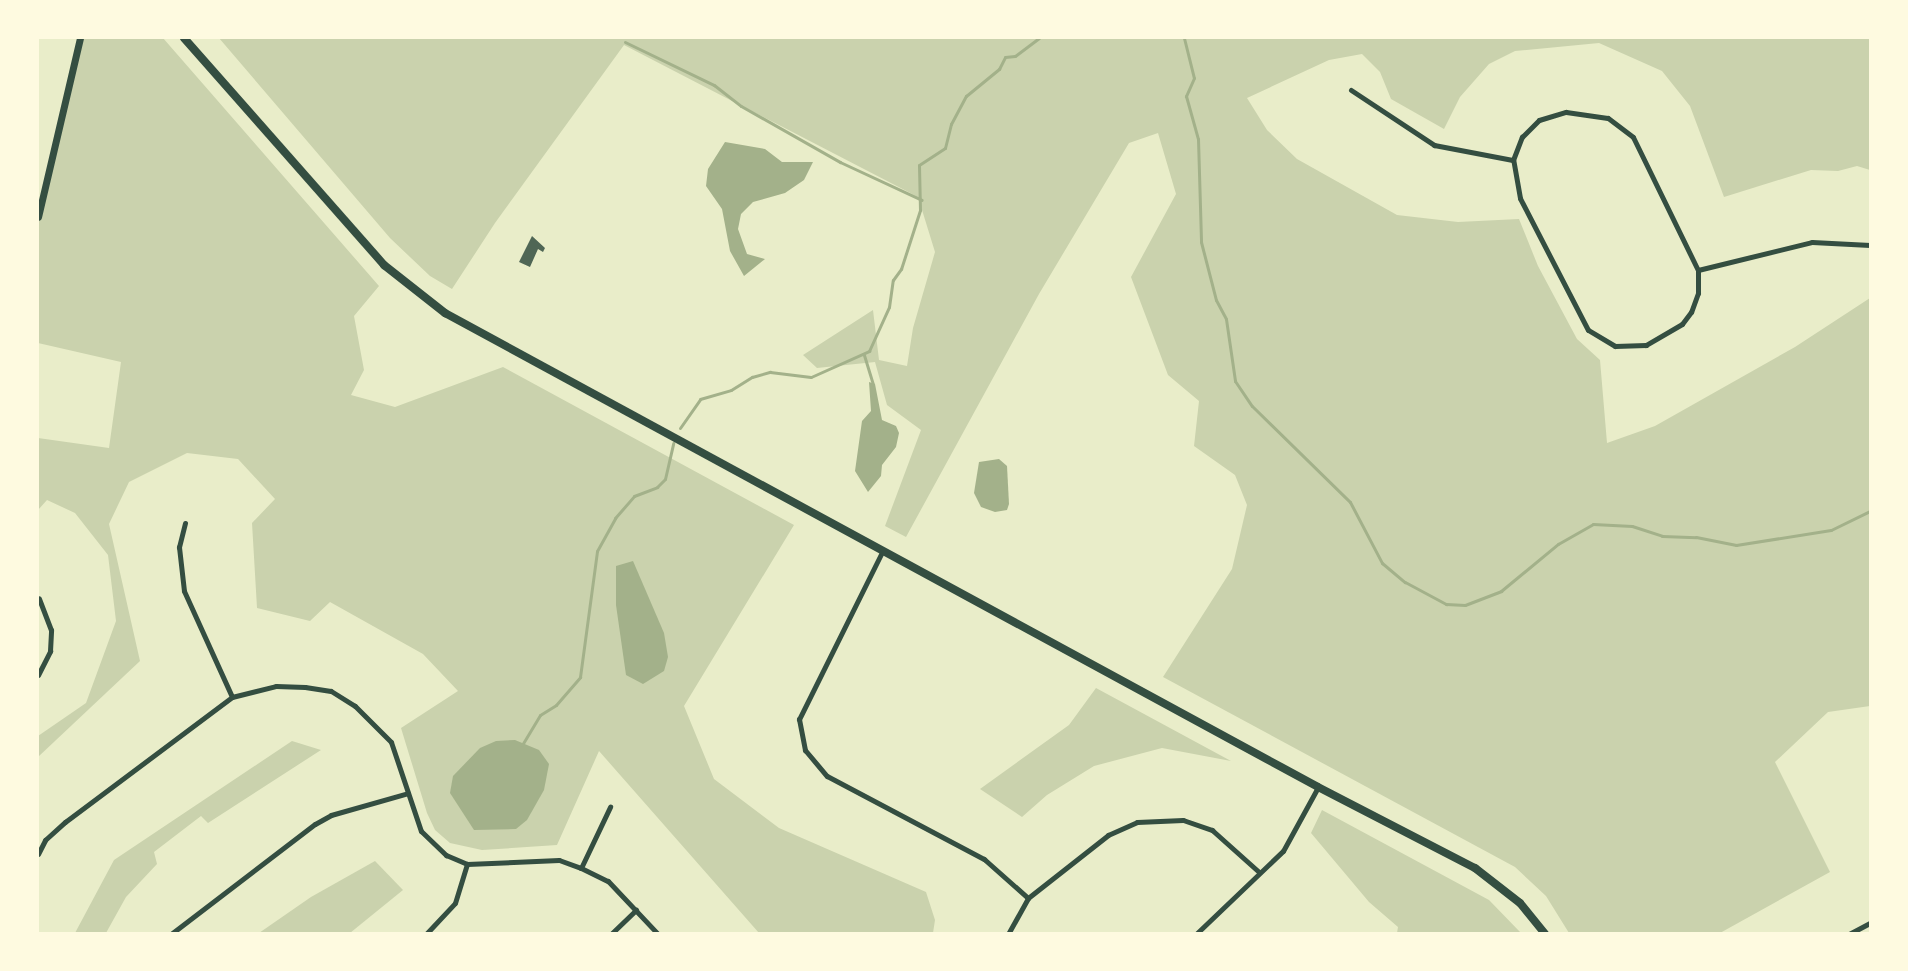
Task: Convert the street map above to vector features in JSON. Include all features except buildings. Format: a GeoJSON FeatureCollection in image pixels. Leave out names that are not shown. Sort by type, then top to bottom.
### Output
{"type":"FeatureCollection","features":[{"type":"Feature","properties":{"kind":"main road"},"geometry":{"type":"LineString","coordinates":[[184,38],[384,265],[418,294],[445,312],[1318,788],[1475,868],[1520,903],[1545,933]]}},
{"type":"Feature","properties":{"kind":"street"},"geometry":{"type":"LineString","coordinates":[[38,217],[80,38]]}},
{"type":"Feature","properties":{"kind":"street"},"geometry":{"type":"LineString","coordinates":[[1351,90],[1434,146],[1513,160]]}},
{"type":"Feature","properties":{"kind":"street"},"geometry":{"type":"LineString","coordinates":[[1576,111],[1617,123],[1638,145],[1698,270],[1696,300],[1674,330],[1640,347],[1621,348],[1600,340],[1580,317],[1520,198],[1513,160],[1522,137],[1548,116],[1576,111]]}},
{"type":"Feature","properties":{"kind":"street"},"geometry":{"type":"LineString","coordinates":[[1698,270],[1812,242],[1870,244]]}},
{"type":"Feature","properties":{"kind":"street"},"geometry":{"type":"LineString","coordinates":[[185,524],[179,547],[184,591],[232,697]]}},
{"type":"Feature","properties":{"kind":"street"},"geometry":{"type":"LineString","coordinates":[[883,550],[799,719],[805,750],[827,776],[984,859],[1028,897]]}},
{"type":"Feature","properties":{"kind":"street"},"geometry":{"type":"LineString","coordinates":[[38,675],[50,651],[51,630],[39,598]]}},
{"type":"Feature","properties":{"kind":"street"},"geometry":{"type":"LineString","coordinates":[[38,854],[45,840],[65,822],[232,697],[276,686],[331,691],[355,706],[391,742],[421,831],[446,855],[467,864],[559,860],[581,868],[608,881],[658,933]]}},
{"type":"Feature","properties":{"kind":"street"},"geometry":{"type":"LineString","coordinates":[[1196,933],[1283,851],[1318,788]]}},
{"type":"Feature","properties":{"kind":"street"},"geometry":{"type":"LineString","coordinates":[[171,933],[315,824],[331,815],[408,793]]}},
{"type":"Feature","properties":{"kind":"street"},"geometry":{"type":"LineString","coordinates":[[581,868],[610,807]]}},
{"type":"Feature","properties":{"kind":"street"},"geometry":{"type":"LineString","coordinates":[[1008,933],[1028,897],[1108,835],[1137,822],[1157,819],[1183,820],[1212,830],[1259,872]]}},
{"type":"Feature","properties":{"kind":"street"},"geometry":{"type":"LineString","coordinates":[[426,933],[455,903],[467,864]]}},
{"type":"Feature","properties":{"kind":"street"},"geometry":{"type":"LineString","coordinates":[[611,933],[636,910]]}},
{"type":"Feature","properties":{"kind":"street"},"geometry":{"type":"LineString","coordinates":[[1849,933],[1870,924]]}},
{"type":"Feature","properties":{"kind":"shaded area"},"geometry":{"type":"Polygon","coordinates":[[[80,38],[163,38],[379,286],[354,316],[364,370],[351,395],[395,407],[503,367],[794,525],[684,706],[714,779],[779,828],[926,892],[935,920],[933,933],[759,933],[599,751],[557,845],[482,850],[450,843],[435,830],[427,813],[401,728],[458,691],[423,654],[330,602],[310,621],[257,608],[252,523],[275,499],[238,459],[187,453],[129,482],[109,524],[140,661],[38,757],[38,736],[86,703],[116,621],[108,555],[75,513],[47,500],[38,510],[38,438],[109,448],[121,362],[38,343],[38,211],[80,38]]]}},
{"type":"Feature","properties":{"kind":"shaded area"},"geometry":{"type":"Polygon","coordinates":[[[219,38],[1870,38],[1870,170],[1857,166],[1838,171],[1811,170],[1724,197],[1690,106],[1662,71],[1599,43],[1515,51],[1489,64],[1460,97],[1444,129],[1391,99],[1380,72],[1362,54],[1329,60],[1247,98],[1267,130],[1297,159],[1397,215],[1458,222],[1519,219],[1538,266],[1577,339],[1600,360],[1607,443],[1655,426],[1795,347],[1870,298],[1870,706],[1828,712],[1775,762],[1830,872],[1720,933],[1569,933],[1546,896],[1515,867],[1163,677],[1232,569],[1247,505],[1235,475],[1194,446],[1199,401],[1168,375],[1131,277],[1176,194],[1158,133],[1129,143],[1039,294],[906,537],[885,526],[921,430],[887,405],[875,362],[817,368],[803,355],[873,310],[879,360],[907,366],[913,328],[935,252],[918,197],[624,45],[495,223],[452,289],[430,276],[390,238],[219,38]]]}},
{"type":"Feature","properties":{"kind":"shaded area"},"geometry":{"type":"Polygon","coordinates":[[[725,142],[765,149],[782,162],[813,162],[804,180],[785,193],[753,202],[741,214],[738,229],[747,254],[765,259],[744,276],[730,251],[722,209],[706,186],[708,169],[725,142]]]}},
{"type":"Feature","properties":{"kind":"shaded area"},"geometry":{"type":"Polygon","coordinates":[[[869,382],[875,384],[882,420],[896,426],[899,433],[896,447],[882,465],[881,476],[868,492],[855,471],[862,421],[871,411],[869,382]]]}},
{"type":"Feature","properties":{"kind":"shaded area"},"geometry":{"type":"Polygon","coordinates":[[[999,459],[1007,466],[1009,504],[1007,510],[995,512],[981,507],[974,493],[979,462],[999,459]]]}},
{"type":"Feature","properties":{"kind":"shaded area"},"geometry":{"type":"Polygon","coordinates":[[[633,561],[664,633],[668,657],[664,671],[643,684],[626,675],[616,605],[616,566],[633,561]]]}},
{"type":"Feature","properties":{"kind":"shaded area"},"geometry":{"type":"Polygon","coordinates":[[[1096,688],[1231,761],[1162,748],[1094,766],[1047,795],[1022,817],[980,789],[1069,725],[1096,688]]]}},
{"type":"Feature","properties":{"kind":"shaded area"},"geometry":{"type":"Polygon","coordinates":[[[515,740],[539,750],[549,764],[544,790],[527,820],[516,829],[474,830],[450,793],[453,776],[480,748],[496,741],[515,740]]]}},
{"type":"Feature","properties":{"kind":"shaded area"},"geometry":{"type":"Polygon","coordinates":[[[292,741],[321,750],[208,823],[201,816],[154,852],[157,864],[126,897],[106,933],[75,933],[114,860],[292,741]]]}},
{"type":"Feature","properties":{"kind":"shaded area"},"geometry":{"type":"Polygon","coordinates":[[[1322,810],[1489,900],[1521,933],[1397,933],[1398,927],[1369,902],[1311,833],[1322,810]]]}},
{"type":"Feature","properties":{"kind":"shaded area"},"geometry":{"type":"Polygon","coordinates":[[[375,861],[403,890],[350,933],[259,933],[311,897],[375,861]]]}},
{"type":"Feature","properties":{"kind":"waterway"},"geometry":{"type":"LineString","coordinates":[[680,428],[700,399],[731,390],[752,377],[770,372],[811,377],[869,351],[889,307],[893,280],[901,269],[920,210],[919,165],[945,148],[951,124],[966,96],[999,69],[1005,57],[1015,56],[1039,38]]}},
{"type":"Feature","properties":{"kind":"waterway"},"geometry":{"type":"LineString","coordinates":[[1184,38],[1194,78],[1186,96],[1198,139],[1201,242],[1216,300],[1226,319],[1235,381],[1252,406],[1350,502],[1382,563],[1405,582],[1446,604],[1465,605],[1501,591],[1558,544],[1593,524],[1632,526],[1662,536],[1696,537],[1736,545],[1831,530],[1870,511]]}},
{"type":"Feature","properties":{"kind":"waterway"},"geometry":{"type":"LineString","coordinates":[[625,42],[714,85],[741,106],[840,162],[922,200]]}},
{"type":"Feature","properties":{"kind":"waterway"},"geometry":{"type":"LineString","coordinates":[[864,355],[873,385]]}},
{"type":"Feature","properties":{"kind":"waterway"},"geometry":{"type":"LineString","coordinates":[[522,745],[540,715],[556,705],[580,677],[597,551],[615,518],[634,496],[657,487],[665,479],[673,443]]}}]}
